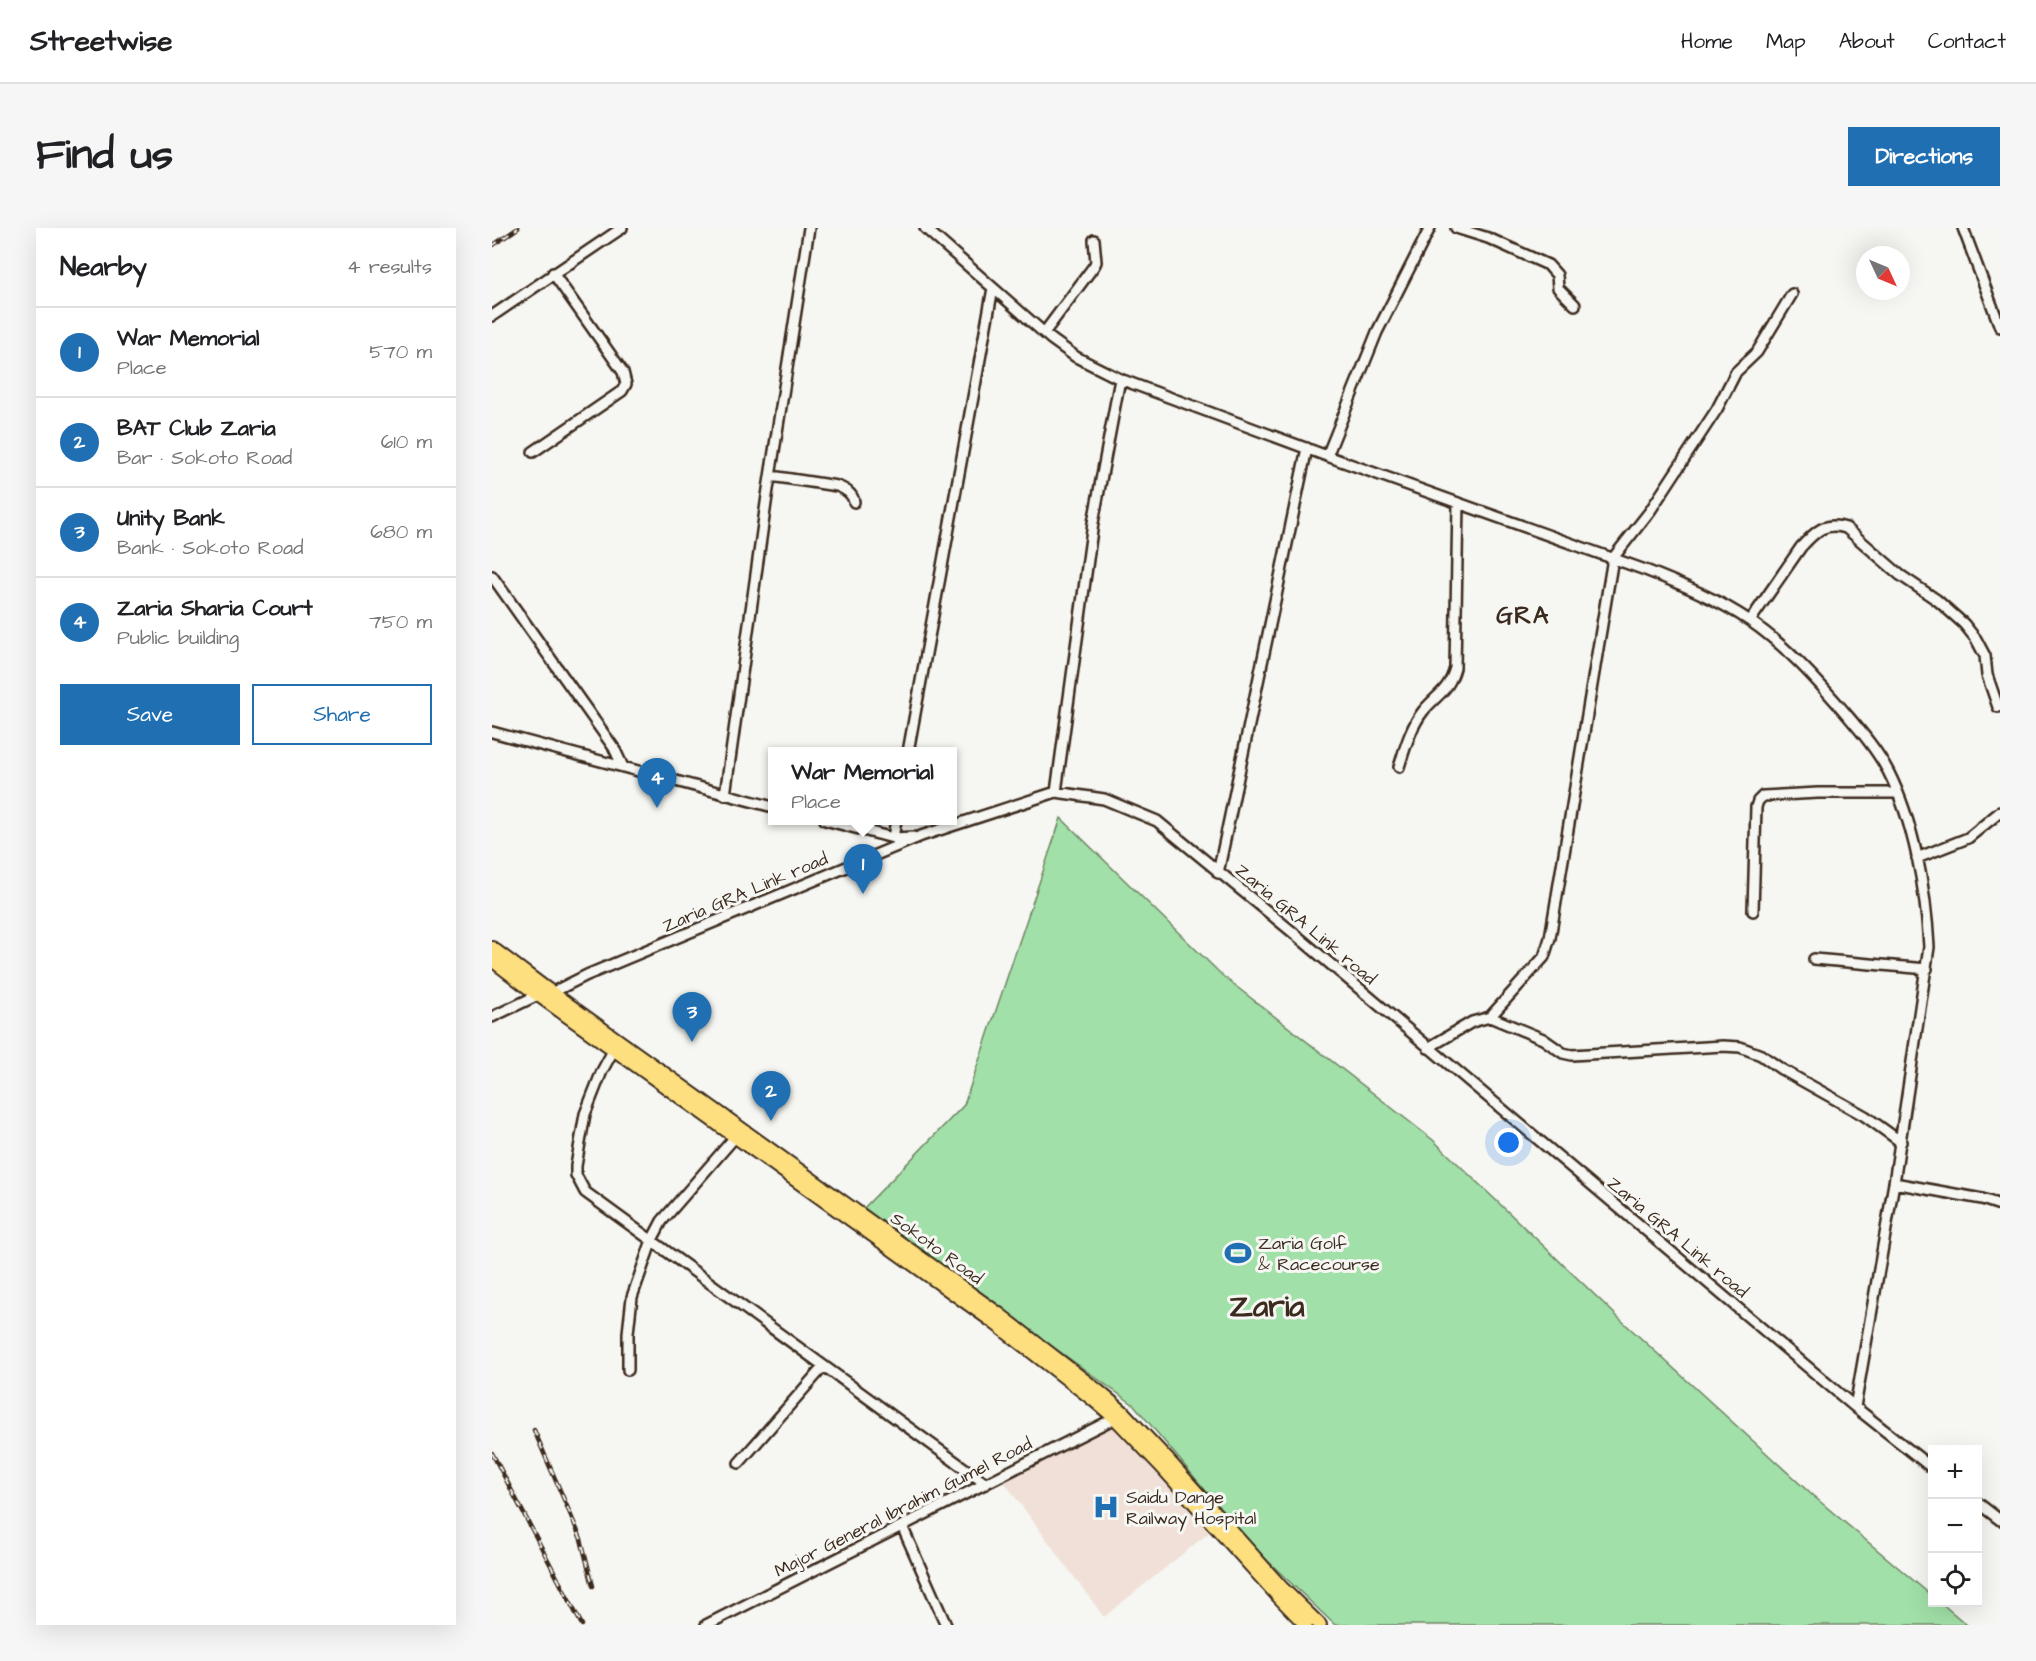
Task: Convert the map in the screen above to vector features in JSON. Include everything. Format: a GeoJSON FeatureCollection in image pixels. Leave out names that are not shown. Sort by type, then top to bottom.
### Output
{"type":"FeatureCollection","features":[{"type":"Feature","properties":{"kind":"main road","name":"Sokoto Road"},"geometry":{"type":"LineString","coordinates":[[492,948],[551,993],[999,1314],[1097,1390],[1122,1411],[1282,1588],[1320,1625]]}},
{"type":"Feature","properties":{"kind":"main road","name":"Sokoto Road"},"geometry":{"type":"LineString","coordinates":[[492,960],[992,1321],[1090,1397],[1115,1418],[1160,1465],[1306,1625]]}},
{"type":"Feature","properties":{"kind":"street"},"geometry":{"type":"LineString","coordinates":[[492,315],[622,228]]}},
{"type":"Feature","properties":{"kind":"street"},"geometry":{"type":"LineString","coordinates":[[725,795],[809,228]]}},
{"type":"Feature","properties":{"kind":"street"},"geometry":{"type":"LineString","coordinates":[[925,228],[1044,333],[1076,357],[1120,379],[1613,558],[1696,591],[1750,621],[1815,678],[1860,731],[1888,770],[1908,822],[1917,858],[1928,925],[1929,947],[1901,1142],[1855,1407]]}},
{"type":"Feature","properties":{"kind":"street"},"geometry":{"type":"LineString","coordinates":[[1327,456],[1377,332],[1430,228]]}},
{"type":"Feature","properties":{"kind":"street"},"geometry":{"type":"LineString","coordinates":[[1456,228],[1488,238],[1548,266],[1557,275],[1558,288],[1575,305]]}},
{"type":"Feature","properties":{"kind":"street"},"geometry":{"type":"LineString","coordinates":[[1963,228],[2000,327]]}},
{"type":"Feature","properties":{"kind":"street"},"geometry":{"type":"LineString","coordinates":[[1044,333],[1094,266],[1094,240]]}},
{"type":"Feature","properties":{"kind":"street"},"geometry":{"type":"LineString","coordinates":[[533,452],[622,391],[626,384],[623,372],[553,273]]}},
{"type":"Feature","properties":{"kind":"street"},"geometry":{"type":"LineString","coordinates":[[909,747],[993,288]]}},
{"type":"Feature","properties":{"kind":"street"},"geometry":{"type":"LineString","coordinates":[[1428,1048],[1472,1022],[1490,1017],[1544,957],[1550,938],[1613,558],[1650,511],[1717,409],[1736,372],[1757,352],[1792,294]]}},
{"type":"Feature","properties":{"kind":"street"},"geometry":{"type":"LineString","coordinates":[[1056,792],[1093,523],[1120,379]]}},
{"type":"Feature","properties":{"kind":"street"},"geometry":{"type":"LineString","coordinates":[[1218,873],[1307,448]]}},
{"type":"Feature","properties":{"kind":"street"},"geometry":{"type":"LineString","coordinates":[[771,476],[837,486],[847,491],[853,497],[854,502]]}},
{"type":"Feature","properties":{"kind":"street"},"geometry":{"type":"LineString","coordinates":[[1399,767],[1416,723],[1424,711],[1447,689],[1455,668],[1458,503]]}},
{"type":"Feature","properties":{"kind":"street"},"geometry":{"type":"LineString","coordinates":[[1750,621],[1801,547],[1819,531],[1835,524],[1846,528],[1900,575],[1937,600],[1964,624],[1976,639],[1985,656],[1987,675],[1998,707]]}},
{"type":"Feature","properties":{"kind":"street"},"geometry":{"type":"LineString","coordinates":[[492,576],[614,748],[623,766]]}},
{"type":"Feature","properties":{"kind":"street"},"geometry":{"type":"LineString","coordinates":[[492,732],[768,806]]}},
{"type":"Feature","properties":{"kind":"street","name":"Zaria GRA Link road"},"geometry":{"type":"LineString","coordinates":[[957,824],[1056,792],[1104,799],[1157,821],[1290,930],[1855,1407],[1928,1465]]}},
{"type":"Feature","properties":{"kind":"street"},"geometry":{"type":"LineString","coordinates":[[1753,911],[1756,807],[1760,798],[1818,793],[1896,793]]}},
{"type":"Feature","properties":{"kind":"street"},"geometry":{"type":"LineString","coordinates":[[1917,858],[1968,838],[2000,812]]}},
{"type":"Feature","properties":{"kind":"street"},"geometry":{"type":"LineString","coordinates":[[844,825],[893,838],[921,836]]}},
{"type":"Feature","properties":{"kind":"street"},"geometry":{"type":"LineString","coordinates":[[893,838],[895,825]]}},
{"type":"Feature","properties":{"kind":"street","name":"Zaria GRA Link road"},"geometry":{"type":"LineString","coordinates":[[551,993],[587,975],[921,836],[955,825]]}},
{"type":"Feature","properties":{"kind":"street"},"geometry":{"type":"LineString","coordinates":[[1814,959],[1927,969]]}},
{"type":"Feature","properties":{"kind":"street"},"geometry":{"type":"LineString","coordinates":[[492,1017],[538,995]]}},
{"type":"Feature","properties":{"kind":"street"},"geometry":{"type":"LineString","coordinates":[[1490,1017],[1543,1039],[1563,1053],[1572,1055],[1723,1046],[1740,1047],[1761,1054],[1791,1075],[1865,1116],[1901,1142]]}},
{"type":"Feature","properties":{"kind":"street"},"geometry":{"type":"LineString","coordinates":[[614,1049],[602,1071],[585,1114],[578,1148],[576,1175],[585,1192],[986,1484]]}},
{"type":"Feature","properties":{"kind":"street"},"geometry":{"type":"LineString","coordinates":[[628,1370],[628,1334],[632,1297],[652,1240],[662,1221],[735,1137]]}},
{"type":"Feature","properties":{"kind":"street"},"geometry":{"type":"LineString","coordinates":[[1894,1183],[2000,1205]]}},
{"type":"Feature","properties":{"kind":"street"},"geometry":{"type":"LineString","coordinates":[[739,1463],[824,1366]]}},
{"type":"Feature","properties":{"kind":"street","name":"Major General Ibrahim Gumel Road"},"geometry":{"type":"LineString","coordinates":[[706,1625],[1115,1418]]}},
{"type":"Feature","properties":{"kind":"street"},"geometry":{"type":"LineString","coordinates":[[1982,1507],[2000,1520]]}},
{"type":"Feature","properties":{"kind":"street"},"geometry":{"type":"LineString","coordinates":[[902,1527],[946,1625]]}},
{"type":"Feature","properties":{"kind":"shaded area","name":"Saidu Dange Railway Hospital"},"geometry":{"type":"Polygon","coordinates":[[[1108,1426],[1119,1426],[1211,1531],[1104,1617],[1004,1482],[1108,1426]]]}},
{"type":"Feature","properties":{"kind":"green space","name":"Zaria Golf & Racecourse"},"geometry":{"type":"Polygon","coordinates":[[[1061,818],[1224,977],[1433,1140],[1622,1321],[1811,1494],[1928,1593],[1928,1607],[1946,1607],[1967,1625],[1335,1625],[1251,1545],[1134,1405],[864,1208],[964,1105],[1061,818]]]}},
{"type":"Feature","properties":{"kind":"railway"},"geometry":{"type":"LineString","coordinates":[[492,246],[518,228]]}},
{"type":"Feature","properties":{"kind":"railway"},"geometry":{"type":"LineString","coordinates":[[534,1430],[581,1539],[593,1586]]}},
{"type":"Feature","properties":{"kind":"railway"},"geometry":{"type":"LineString","coordinates":[[492,1453],[582,1625]]}},
{"type":"Feature","properties":{"kind":"place","name":"Zaria Sharia Court"},"geometry":{"type":"Point","coordinates":[657,808]}},
{"type":"Feature","properties":{"kind":"place","name":"War Memorial"},"geometry":{"type":"Point","coordinates":[863,894]}},
{"type":"Feature","properties":{"kind":"place","name":"Unity Bank"},"geometry":{"type":"Point","coordinates":[692,1042]}},
{"type":"Feature","properties":{"kind":"place","name":"BAT Club Zaria"},"geometry":{"type":"Point","coordinates":[771,1121]}},
{"type":"Feature","properties":{"kind":"place","name":"Zaria Golf & Racecourse"},"geometry":{"type":"Point","coordinates":[1238,1253]}},
{"type":"Feature","properties":{"kind":"place","name":"Saidu Dange Railway Hospital"},"geometry":{"type":"Point","coordinates":[1106,1507]}},
{"type":"Feature","properties":{"kind":"district","name":"GRA"},"geometry":{"type":"Point","coordinates":[1523,615]}},
{"type":"Feature","properties":{"kind":"district","name":"Zaria"},"geometry":{"type":"Point","coordinates":[1267,1306]}}]}
